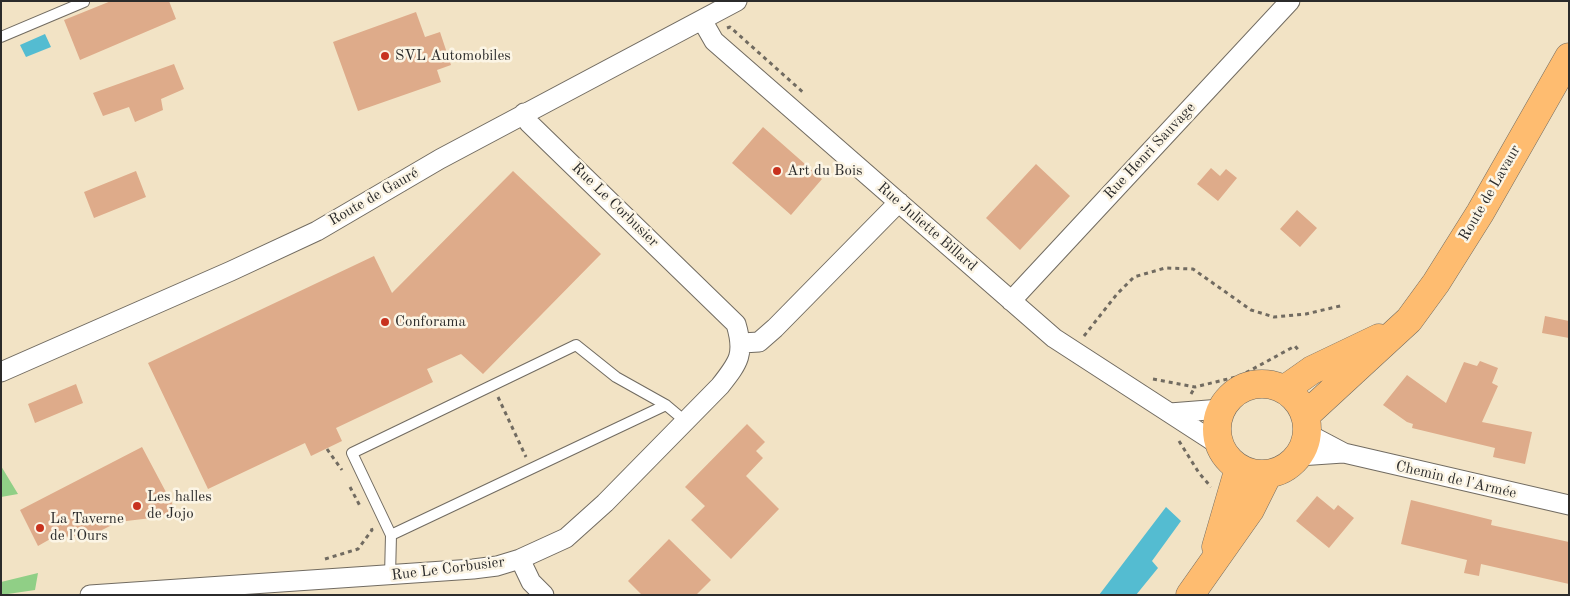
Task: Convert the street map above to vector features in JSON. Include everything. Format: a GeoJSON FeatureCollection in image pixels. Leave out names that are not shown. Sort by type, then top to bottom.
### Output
{"type":"FeatureCollection","features":[{"type":"Feature","properties":{"kind":"main road","name":"Route de Lavaur"},"geometry":{"type":"LineString","coordinates":[[1304,435],[1405,325],[1436,283],[1480,214],[1569,57]]}},
{"type":"Feature","properties":{"kind":"main road","name":"Route de Lavaur"},"geometry":{"type":"LineString","coordinates":[[1285,389],[1312,370],[1405,325]]}},
{"type":"Feature","properties":{"kind":"main road"},"geometry":{"type":"LineString","coordinates":[[1267,383],[1285,389],[1298,400],[1304,435],[1285,468],[1268,474],[1253,474],[1239,468],[1227,458],[1219,445],[1217,421],[1221,409],[1232,394],[1248,385],[1267,383]]}},
{"type":"Feature","properties":{"kind":"main road"},"geometry":{"type":"LineString","coordinates":[[1200,585],[1239,468]]}},
{"type":"Feature","properties":{"kind":"main road"},"geometry":{"type":"LineString","coordinates":[[1200,585],[1250,510],[1268,474]]}},
{"type":"Feature","properties":{"kind":"street","name":"Route de Gauré"},"geometry":{"type":"LineString","coordinates":[[1,372],[317,231],[524,113],[737,1]]}},
{"type":"Feature","properties":{"kind":"street","name":"Rue Henri Sauvage"},"geometry":{"type":"LineString","coordinates":[[1011,301],[1290,1]]}},
{"type":"Feature","properties":{"kind":"street","name":"Rue Juliette Billard"},"geometry":{"type":"LineString","coordinates":[[702,20],[714,41],[1011,301],[1072,350],[1219,445]]}},
{"type":"Feature","properties":{"kind":"street","name":"Rue Le Corbusier"},"geometry":{"type":"LineString","coordinates":[[90,595],[390,576],[497,566],[520,559],[550,547],[587,520],[685,421],[733,369],[742,343],[736,324],[727,313],[530,123],[524,113]]}},
{"type":"Feature","properties":{"kind":"street"},"geometry":{"type":"LineString","coordinates":[[742,343],[759,342],[775,328],[899,202]]}},
{"type":"Feature","properties":{"kind":"street"},"geometry":{"type":"LineString","coordinates":[[1170,413],[1221,409]]}},
{"type":"Feature","properties":{"kind":"street","name":"Chemin de l'Armée"},"geometry":{"type":"LineString","coordinates":[[1304,435],[1344,453],[1569,505]]}},
{"type":"Feature","properties":{"kind":"street"},"geometry":{"type":"LineString","coordinates":[[520,559],[531,582],[544,595]]}},
{"type":"Feature","properties":{"kind":"lane"},"geometry":{"type":"LineString","coordinates":[[1,37],[84,2]]}},
{"type":"Feature","properties":{"kind":"lane"},"geometry":{"type":"LineString","coordinates":[[390,576],[391,535],[352,453],[576,346],[616,378],[666,405],[685,421]]}},
{"type":"Feature","properties":{"kind":"lane"},"geometry":{"type":"LineString","coordinates":[[391,535],[666,405]]}},
{"type":"Feature","properties":{"kind":"path"},"geometry":{"type":"LineString","coordinates":[[1072,350],[1116,294],[1134,277],[1165,268],[1193,269],[1251,310],[1274,316],[1306,314],[1344,305]]}},
{"type":"Feature","properties":{"kind":"path"},"geometry":{"type":"LineString","coordinates":[[1150,379],[1194,386],[1240,376],[1295,346],[1312,370]]}},
{"type":"Feature","properties":{"kind":"path"},"geometry":{"type":"LineString","coordinates":[[492,385],[532,469]]}},
{"type":"Feature","properties":{"kind":"path"},"geometry":{"type":"LineString","coordinates":[[327,449],[345,475]]}},
{"type":"Feature","properties":{"kind":"path"},"geometry":{"type":"LineString","coordinates":[[349,484],[361,508]]}},
{"type":"Feature","properties":{"kind":"path"},"geometry":{"type":"LineString","coordinates":[[324,580],[322,560],[358,549],[372,530],[368,522]]}},
{"type":"Feature","properties":{"kind":"green space"},"geometry":{"type":"Polygon","coordinates":[[[1,466],[18,494],[1,497],[1,466]]]}},
{"type":"Feature","properties":{"kind":"green space"},"geometry":{"type":"Polygon","coordinates":[[[38,573],[35,590],[1,595],[1,582],[38,573]]]}},
{"type":"Feature","properties":{"kind":"water"},"geometry":{"type":"Polygon","coordinates":[[[45,34],[51,47],[26,57],[20,45],[45,34]]]}},
{"type":"Feature","properties":{"kind":"water"},"geometry":{"type":"Polygon","coordinates":[[[1166,507],[1181,521],[1152,561],[1158,568],[1136,595],[1099,595],[1166,507]]]}},
{"type":"Feature","properties":{"kind":"building"},"geometry":{"type":"Polygon","coordinates":[[[111,1],[169,1],[176,19],[80,60],[64,20],[111,1]]]}},
{"type":"Feature","properties":{"kind":"building","name":"SVL Automobiles"},"geometry":{"type":"Polygon","coordinates":[[[416,12],[425,37],[440,32],[451,65],[437,70],[441,82],[358,111],[333,42],[416,12]]]}},
{"type":"Feature","properties":{"kind":"building"},"geometry":{"type":"Polygon","coordinates":[[[174,64],[184,89],[161,99],[163,110],[135,122],[129,107],[103,116],[93,93],[174,64]]]}},
{"type":"Feature","properties":{"kind":"building","name":"Art du Bois"},"geometry":{"type":"Polygon","coordinates":[[[763,127],[822,179],[791,215],[732,163],[763,127]]]}},
{"type":"Feature","properties":{"kind":"building"},"geometry":{"type":"Polygon","coordinates":[[[1036,164],[1070,196],[1020,250],[986,218],[1036,164]]]}},
{"type":"Feature","properties":{"kind":"building"},"geometry":{"type":"Polygon","coordinates":[[[1211,168],[1220,176],[1226,169],[1237,178],[1218,201],[1197,184],[1211,168]]]}},
{"type":"Feature","properties":{"kind":"building"},"geometry":{"type":"Polygon","coordinates":[[[136,171],[146,197],[94,218],[84,192],[136,171]]]}},
{"type":"Feature","properties":{"kind":"building","name":"Conforama"},"geometry":{"type":"Polygon","coordinates":[[[513,171],[601,254],[483,374],[461,354],[427,369],[433,382],[336,428],[342,441],[311,456],[305,443],[208,489],[148,363],[374,256],[392,293],[513,171]]]}},
{"type":"Feature","properties":{"kind":"building"},"geometry":{"type":"Polygon","coordinates":[[[1297,210],[1317,228],[1300,247],[1280,229],[1297,210]]]}},
{"type":"Feature","properties":{"kind":"building"},"geometry":{"type":"Polygon","coordinates":[[[1545,316],[1569,321],[1569,338],[1542,333],[1545,316]]]}},
{"type":"Feature","properties":{"kind":"building"},"geometry":{"type":"Polygon","coordinates":[[[1480,361],[1498,368],[1492,383],[1498,386],[1482,422],[1532,432],[1525,464],[1493,457],[1495,448],[1412,428],[1413,424],[1407,422],[1383,405],[1407,375],[1446,403],[1464,362],[1477,366],[1480,361]]]}},
{"type":"Feature","properties":{"kind":"building"},"geometry":{"type":"Polygon","coordinates":[[[76,384],[83,403],[35,423],[28,404],[76,384]]]}},
{"type":"Feature","properties":{"kind":"building"},"geometry":{"type":"Polygon","coordinates":[[[747,424],[765,442],[756,451],[763,458],[746,476],[779,509],[731,559],[691,520],[705,506],[685,487],[747,424]]]}},
{"type":"Feature","properties":{"kind":"building"},"geometry":{"type":"Polygon","coordinates":[[[142,447],[175,509],[160,517],[118,522],[94,534],[52,538],[38,546],[20,510],[142,447]]]}},
{"type":"Feature","properties":{"kind":"building"},"geometry":{"type":"Polygon","coordinates":[[[1317,496],[1334,510],[1338,505],[1354,518],[1329,548],[1296,521],[1317,496]]]}},
{"type":"Feature","properties":{"kind":"building"},"geometry":{"type":"Polygon","coordinates":[[[1411,500],[1492,520],[1491,525],[1569,542],[1569,584],[1481,564],[1479,576],[1464,573],[1467,560],[1401,544],[1411,500]]]}},
{"type":"Feature","properties":{"kind":"building"},"geometry":{"type":"Polygon","coordinates":[[[669,539],[711,580],[696,595],[642,595],[628,581],[669,539]]]}},
{"type":"Feature","properties":{"kind":"place","name":"SVL Automobiles"},"geometry":{"type":"Point","coordinates":[385,56]}},
{"type":"Feature","properties":{"kind":"place","name":"Art du Bois"},"geometry":{"type":"Point","coordinates":[777,171]}},
{"type":"Feature","properties":{"kind":"place","name":"Conforama"},"geometry":{"type":"Point","coordinates":[385,322]}},
{"type":"Feature","properties":{"kind":"place","name":"Les halles de Jojo"},"geometry":{"type":"Point","coordinates":[137,506]}},
{"type":"Feature","properties":{"kind":"place","name":"La Taverne de l'Ours"},"geometry":{"type":"Point","coordinates":[40,528]}}]}
